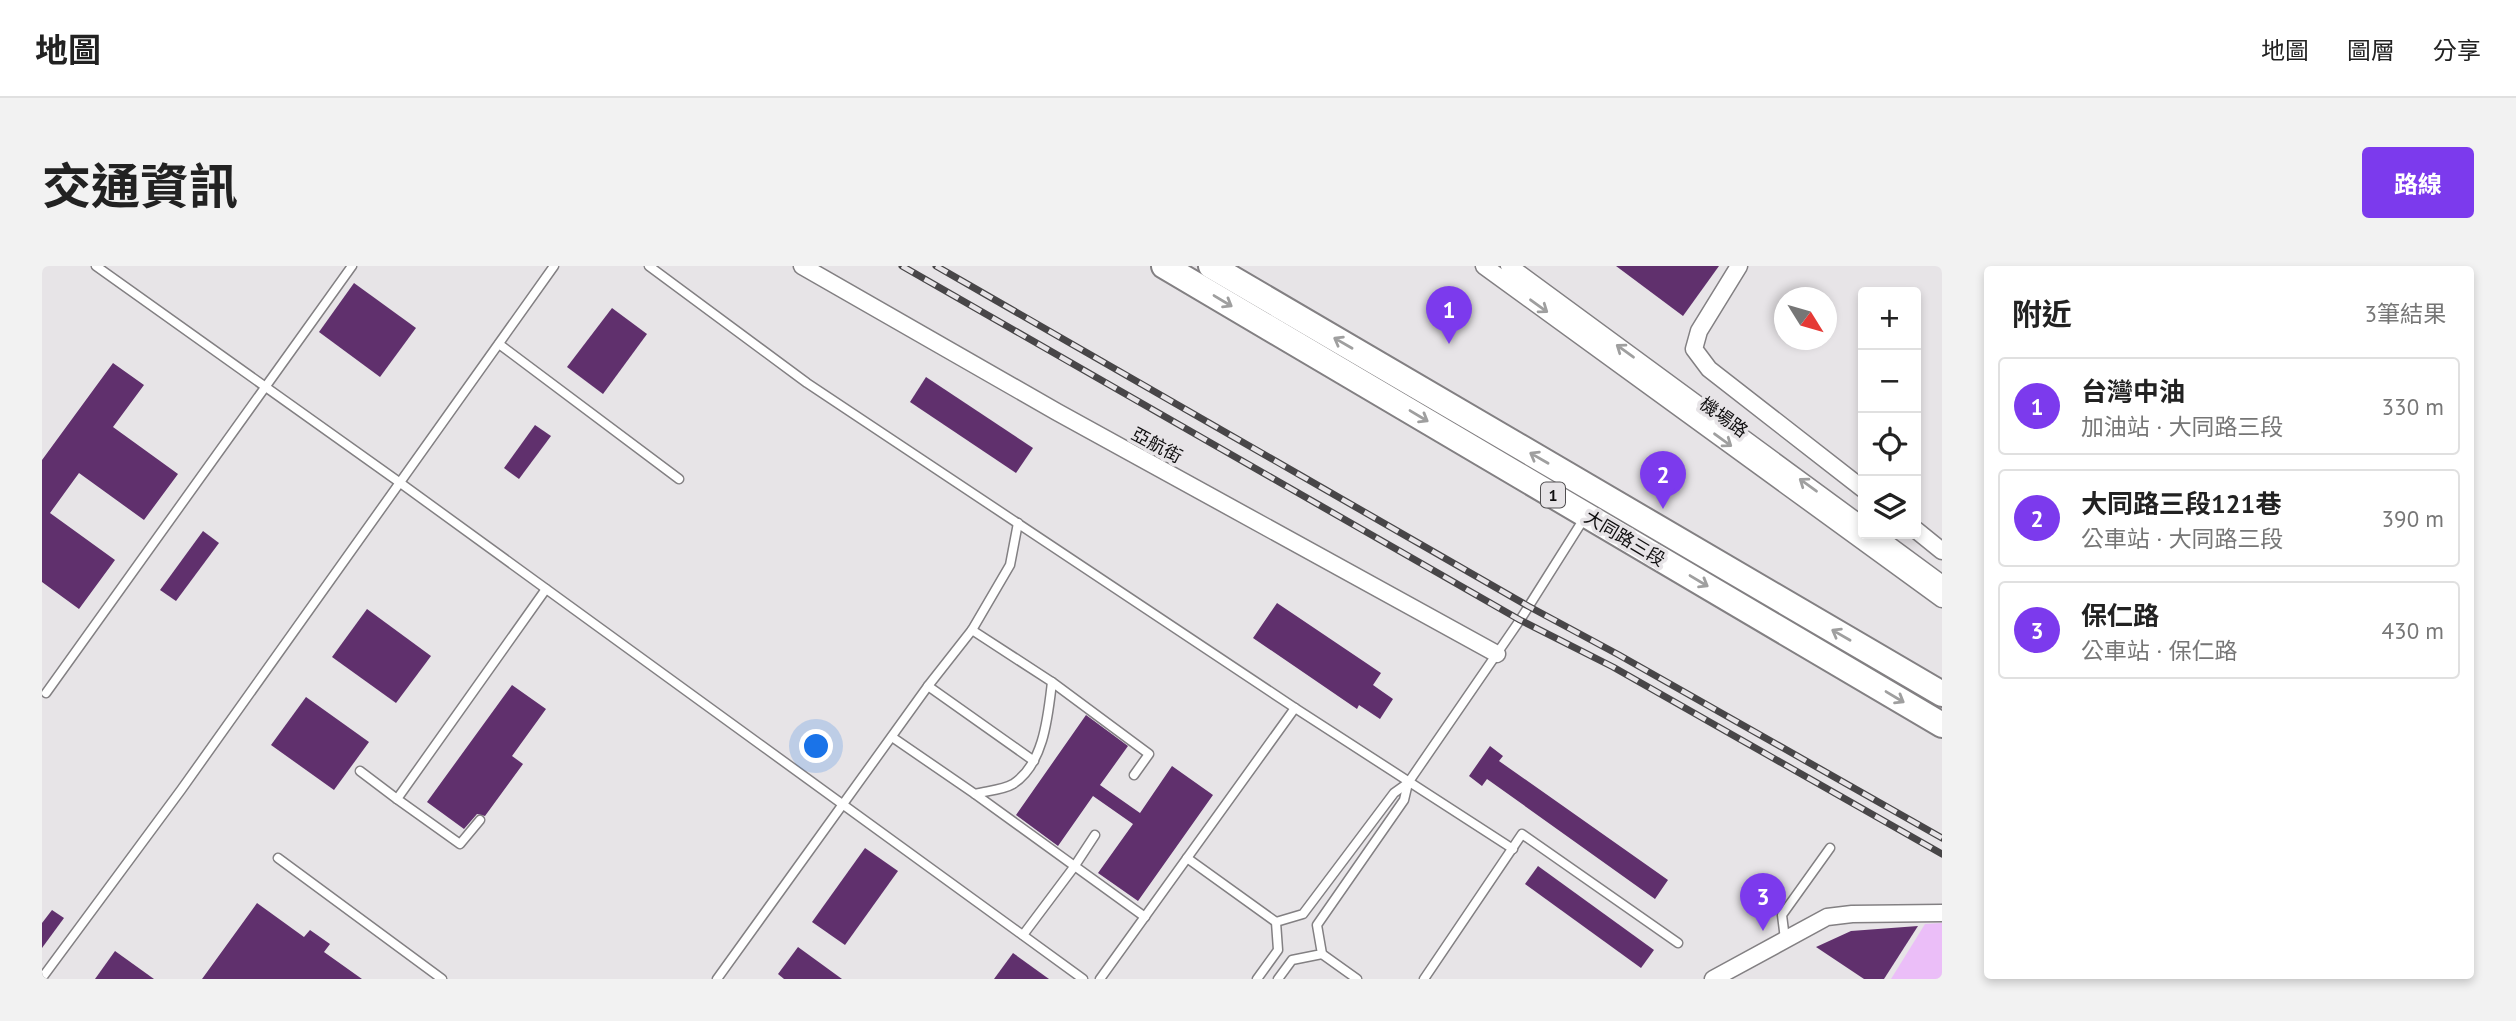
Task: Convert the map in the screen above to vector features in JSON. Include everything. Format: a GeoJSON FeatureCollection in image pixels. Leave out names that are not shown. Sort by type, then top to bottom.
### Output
{"type":"FeatureCollection","features":[{"type":"Feature","properties":{"kind":"main road","name":"大同路三段"},"geometry":{"type":"LineString","coordinates":[[1164,266],[1942,724]]}},
{"type":"Feature","properties":{"kind":"main road","name":"大同路三段"},"geometry":{"type":"LineString","coordinates":[[1211,266],[1942,694]]}},
{"type":"Feature","properties":{"kind":"street","name":"亞航街"},"geometry":{"type":"LineString","coordinates":[[802,266],[1057,412],[1497,654]]}},
{"type":"Feature","properties":{"kind":"street","name":"機場路"},"geometry":{"type":"LineString","coordinates":[[1483,266],[1942,599]]}},
{"type":"Feature","properties":{"kind":"street","name":"機場路"},"geometry":{"type":"LineString","coordinates":[[1509,266],[1858,522]]}},
{"type":"Feature","properties":{"kind":"street"},"geometry":{"type":"LineString","coordinates":[[1739,266],[1699,331],[1695,349],[1709,369],[1858,485]]}},
{"type":"Feature","properties":{"kind":"street"},"geometry":{"type":"LineString","coordinates":[[1921,534],[1942,551]]}},
{"type":"Feature","properties":{"kind":"street"},"geometry":{"type":"LineString","coordinates":[[1881,539],[1942,583]]}},
{"type":"Feature","properties":{"kind":"street"},"geometry":{"type":"LineString","coordinates":[[1713,979],[1827,918],[1852,914],[1942,913]]}},
{"type":"Feature","properties":{"kind":"lane"},"geometry":{"type":"LineString","coordinates":[[96,266],[1083,979]]}},
{"type":"Feature","properties":{"kind":"lane"},"geometry":{"type":"LineString","coordinates":[[46,693],[352,266]]}},
{"type":"Feature","properties":{"kind":"lane"},"geometry":{"type":"LineString","coordinates":[[42,978],[181,789],[554,266]]}},
{"type":"Feature","properties":{"kind":"lane"},"geometry":{"type":"LineString","coordinates":[[649,266],[807,383],[1408,783],[1513,849]]}},
{"type":"Feature","properties":{"kind":"lane"},"geometry":{"type":"LineString","coordinates":[[499,344],[679,479]]}},
{"type":"Feature","properties":{"kind":"lane"},"geometry":{"type":"LineString","coordinates":[[1276,922],[1303,914],[1394,793],[1408,783],[1497,654],[1599,493]]}},
{"type":"Feature","properties":{"kind":"lane"},"geometry":{"type":"LineString","coordinates":[[718,979],[928,686],[972,630],[1010,565],[1018,523]]}},
{"type":"Feature","properties":{"kind":"lane"},"geometry":{"type":"LineString","coordinates":[[397,799],[545,589]]}},
{"type":"Feature","properties":{"kind":"lane"},"geometry":{"type":"LineString","coordinates":[[972,630],[1052,682],[1149,754],[1134,775]]}},
{"type":"Feature","properties":{"kind":"lane"},"geometry":{"type":"LineString","coordinates":[[975,794],[1012,784],[1034,761],[1048,719],[1052,682]]}},
{"type":"Feature","properties":{"kind":"lane"},"geometry":{"type":"LineString","coordinates":[[928,686],[1034,761]]}},
{"type":"Feature","properties":{"kind":"lane"},"geometry":{"type":"LineString","coordinates":[[1100,979],[1295,708]]}},
{"type":"Feature","properties":{"kind":"lane"},"geometry":{"type":"LineString","coordinates":[[892,737],[1145,916]]}},
{"type":"Feature","properties":{"kind":"lane"},"geometry":{"type":"LineString","coordinates":[[360,771],[460,844],[480,820]]}},
{"type":"Feature","properties":{"kind":"lane"},"geometry":{"type":"LineString","coordinates":[[1317,925],[1404,800],[1408,783]]}},
{"type":"Feature","properties":{"kind":"lane"},"geometry":{"type":"LineString","coordinates":[[1424,979],[1522,834],[1678,943]]}},
{"type":"Feature","properties":{"kind":"lane"},"geometry":{"type":"LineString","coordinates":[[1023,935],[1095,835]]}},
{"type":"Feature","properties":{"kind":"lane"},"geometry":{"type":"LineString","coordinates":[[1785,939],[1782,915],[1830,848]]}},
{"type":"Feature","properties":{"kind":"lane"},"geometry":{"type":"LineString","coordinates":[[278,858],[442,979]]}},
{"type":"Feature","properties":{"kind":"lane"},"geometry":{"type":"LineString","coordinates":[[1187,859],[1276,922]]}},
{"type":"Feature","properties":{"kind":"lane"},"geometry":{"type":"LineString","coordinates":[[1303,914],[1317,925],[1322,954],[1357,979]]}},
{"type":"Feature","properties":{"kind":"lane"},"geometry":{"type":"LineString","coordinates":[[1256,979],[1278,950],[1276,922]]}},
{"type":"Feature","properties":{"kind":"lane"},"geometry":{"type":"LineString","coordinates":[[1278,950],[1292,960]]}},
{"type":"Feature","properties":{"kind":"lane"},"geometry":{"type":"LineString","coordinates":[[1278,979],[1292,960],[1322,954]]}},
{"type":"Feature","properties":{"kind":"shaded area"},"geometry":{"type":"Polygon","coordinates":[[[1942,923],[1942,979],[1891,979],[1925,924],[1942,923]]]}},
{"type":"Feature","properties":{"kind":"building"},"geometry":{"type":"Polygon","coordinates":[[[1616,266],[1719,266],[1683,316],[1616,266]]]}},
{"type":"Feature","properties":{"kind":"building"},"geometry":{"type":"Polygon","coordinates":[[[354,283],[416,328],[380,377],[319,332],[354,283]]]}},
{"type":"Feature","properties":{"kind":"building"},"geometry":{"type":"Polygon","coordinates":[[[612,308],[647,334],[603,394],[567,367],[612,308]]]}},
{"type":"Feature","properties":{"kind":"building"},"geometry":{"type":"Polygon","coordinates":[[[113,363],[144,385],[113,427],[178,474],[144,520],[79,473],[50,513],[115,560],[79,609],[42,582],[42,460],[113,363]]]}},
{"type":"Feature","properties":{"kind":"building"},"geometry":{"type":"Polygon","coordinates":[[[926,377],[1033,448],[1016,473],[910,402],[926,377]]]}},
{"type":"Feature","properties":{"kind":"building"},"geometry":{"type":"Polygon","coordinates":[[[535,425],[551,436],[519,479],[504,468],[535,425]]]}},
{"type":"Feature","properties":{"kind":"building"},"geometry":{"type":"Polygon","coordinates":[[[203,531],[219,543],[176,601],[160,590],[203,531]]]}},
{"type":"Feature","properties":{"kind":"building"},"geometry":{"type":"Polygon","coordinates":[[[1277,603],[1381,673],[1373,685],[1393,699],[1380,719],[1359,705],[1357,709],[1253,638],[1277,603]]]}},
{"type":"Feature","properties":{"kind":"building"},"geometry":{"type":"Polygon","coordinates":[[[367,609],[431,656],[396,703],[332,657],[367,609]]]}},
{"type":"Feature","properties":{"kind":"building"},"geometry":{"type":"Polygon","coordinates":[[[512,685],[546,709],[512,756],[523,764],[485,816],[477,814],[464,829],[427,802],[512,685]]]}},
{"type":"Feature","properties":{"kind":"building"},"geometry":{"type":"Polygon","coordinates":[[[306,697],[369,742],[334,790],[271,745],[306,697]]]}},
{"type":"Feature","properties":{"kind":"building"},"geometry":{"type":"Polygon","coordinates":[[[1086,715],[1128,746],[1100,785],[1140,813],[1172,766],[1213,795],[1138,901],[1098,873],[1133,824],[1093,796],[1058,846],[1016,815],[1086,715]]]}},
{"type":"Feature","properties":{"kind":"building"},"geometry":{"type":"Polygon","coordinates":[[[1490,746],[1503,756],[1499,761],[1668,880],[1655,899],[1487,779],[1482,786],[1469,776],[1490,746]]]}},
{"type":"Feature","properties":{"kind":"building"},"geometry":{"type":"Polygon","coordinates":[[[865,848],[898,871],[845,945],[812,922],[865,848]]]}},
{"type":"Feature","properties":{"kind":"building"},"geometry":{"type":"Polygon","coordinates":[[[1538,866],[1654,950],[1641,968],[1525,884],[1538,866]]]}},
{"type":"Feature","properties":{"kind":"building"},"geometry":{"type":"Polygon","coordinates":[[[257,903],[304,937],[310,930],[330,944],[324,952],[362,979],[202,979],[257,903]]]}},
{"type":"Feature","properties":{"kind":"building"},"geometry":{"type":"Polygon","coordinates":[[[52,910],[64,918],[42,948],[42,923],[52,910]]]}},
{"type":"Feature","properties":{"kind":"building"},"geometry":{"type":"Polygon","coordinates":[[[1918,926],[1884,979],[1864,979],[1816,947],[1851,931],[1918,926]]]}},
{"type":"Feature","properties":{"kind":"building"},"geometry":{"type":"Polygon","coordinates":[[[798,947],[842,979],[784,979],[778,974],[798,947]]]}},
{"type":"Feature","properties":{"kind":"building"},"geometry":{"type":"Polygon","coordinates":[[[115,951],[154,979],[95,979],[115,951]]]}},
{"type":"Feature","properties":{"kind":"building"},"geometry":{"type":"Polygon","coordinates":[[[1013,953],[1049,979],[994,979],[1013,953]]]}},
{"type":"Feature","properties":{"kind":"railway"},"geometry":{"type":"LineString","coordinates":[[902,266],[1520,620],[1613,667],[1942,854]]}},
{"type":"Feature","properties":{"kind":"railway"},"geometry":{"type":"LineString","coordinates":[[936,266],[1528,606],[1942,838]]}},
{"type":"Feature","properties":{"kind":"place","name":"台灣中油"},"geometry":{"type":"Point","coordinates":[1449,344]}},
{"type":"Feature","properties":{"kind":"place","name":"大同路三段121巷"},"geometry":{"type":"Point","coordinates":[1663,509]}},
{"type":"Feature","properties":{"kind":"place","name":"保仁路"},"geometry":{"type":"Point","coordinates":[1763,931]}}]}
